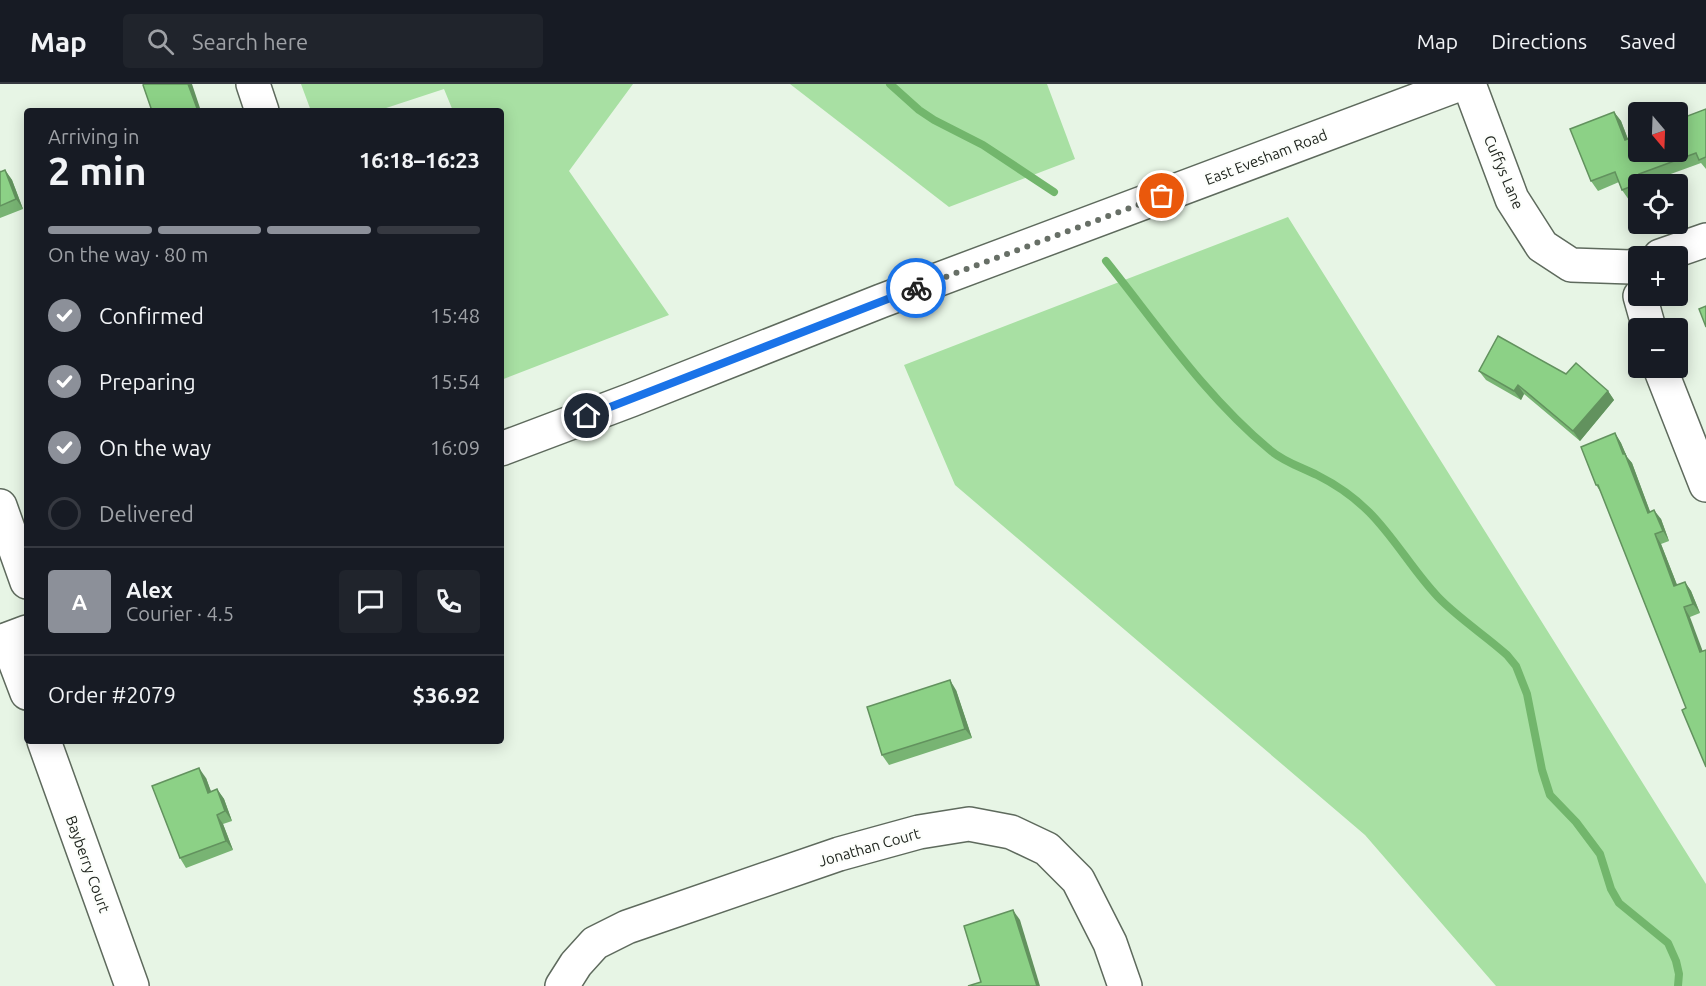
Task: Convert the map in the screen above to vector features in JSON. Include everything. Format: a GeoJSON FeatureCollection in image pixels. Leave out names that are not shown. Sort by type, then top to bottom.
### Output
{"type":"FeatureCollection","features":[{"type":"Feature","properties":{"kind":"street"},"geometry":{"type":"LineString","coordinates":[[253,84],[261,108]]}},
{"type":"Feature","properties":{"kind":"street","name":"East Evesham Road"},"geometry":{"type":"LineString","coordinates":[[504,448],[895,296],[1460,84]]}},
{"type":"Feature","properties":{"kind":"street","name":"Cuffys Lane"},"geometry":{"type":"LineString","coordinates":[[1469,84],[1512,200],[1542,246],[1571,265],[1628,273]]}},
{"type":"Feature","properties":{"kind":"street"},"geometry":{"type":"LineString","coordinates":[[1688,250],[1706,240]]}},
{"type":"Feature","properties":{"kind":"street"},"geometry":{"type":"LineString","coordinates":[[1664,378],[1706,485]]}},
{"type":"Feature","properties":{"kind":"street"},"geometry":{"type":"LineString","coordinates":[[0,506],[24,574]]}},
{"type":"Feature","properties":{"kind":"street"},"geometry":{"type":"LineString","coordinates":[[11,638],[24,683]]}},
{"type":"Feature","properties":{"kind":"street","name":"Bayberry Court"},"geometry":{"type":"LineString","coordinates":[[45,744],[132,986]]}},
{"type":"Feature","properties":{"kind":"street","name":"Jonathan Court"},"geometry":{"type":"LineString","coordinates":[[562,986],[576,964],[595,943],[627,927],[839,854],[920,832],[969,824],[1011,832],[1047,849],[1078,880],[1110,943],[1125,986]]}},
{"type":"Feature","properties":{"kind":"green space"},"geometry":{"type":"Polygon","coordinates":[[[301,84],[633,84],[569,171],[669,315],[504,379],[504,108],[452,108],[444,89],[386,108],[310,108],[301,84]]]}},
{"type":"Feature","properties":{"kind":"green space"},"geometry":{"type":"Polygon","coordinates":[[[790,84],[1047,84],[1075,159],[949,207],[790,84]]]}},
{"type":"Feature","properties":{"kind":"green space"},"geometry":{"type":"Polygon","coordinates":[[[1288,217],[1706,884],[1706,986],[1496,986],[1365,835],[955,485],[904,365],[1288,217]]]}},
{"type":"Feature","properties":{"kind":"building"},"geometry":{"type":"Polygon","coordinates":[[[188,84],[197,108],[151,108],[143,85],[188,84]]]}},
{"type":"Feature","properties":{"kind":"building"},"geometry":{"type":"Polygon","coordinates":[[[1706,109],[1706,157],[1699,160],[1696,153],[1688,156],[1688,116],[1706,109]]]}},
{"type":"Feature","properties":{"kind":"building"},"geometry":{"type":"Polygon","coordinates":[[[1614,112],[1625,140],[1628,139],[1628,162],[1672,162],[1639,174],[1628,174],[1628,188],[1622,190],[1615,172],[1591,181],[1570,129],[1614,112]]]}},
{"type":"Feature","properties":{"kind":"building"},"geometry":{"type":"Polygon","coordinates":[[[5,170],[16,199],[0,206],[0,172],[5,170]]]}},
{"type":"Feature","properties":{"kind":"building"},"geometry":{"type":"Polygon","coordinates":[[[1706,306],[1706,327],[1699,309],[1706,306]]]}},
{"type":"Feature","properties":{"kind":"building"},"geometry":{"type":"Polygon","coordinates":[[[1498,336],[1566,374],[1576,363],[1608,391],[1573,431],[1518,385],[1514,391],[1479,371],[1498,336]]]}},
{"type":"Feature","properties":{"kind":"building"},"geometry":{"type":"Polygon","coordinates":[[[1615,433],[1648,513],[1654,510],[1663,531],[1655,534],[1674,586],[1685,582],[1693,604],[1684,607],[1700,652],[1706,650],[1706,767],[1682,710],[1686,708],[1581,447],[1615,433]]]}},
{"type":"Feature","properties":{"kind":"building"},"geometry":{"type":"Polygon","coordinates":[[[950,680],[965,729],[882,755],[867,707],[950,680]]]}},
{"type":"Feature","properties":{"kind":"building"},"geometry":{"type":"Polygon","coordinates":[[[199,768],[208,793],[217,789],[225,811],[217,815],[226,841],[180,858],[152,786],[199,768]]]}},
{"type":"Feature","properties":{"kind":"building"},"geometry":{"type":"Polygon","coordinates":[[[1013,910],[1037,986],[968,986],[981,982],[964,926],[1013,910]]]}},
{"type":"Feature","properties":{"kind":"waterway"},"geometry":{"type":"LineString","coordinates":[[890,84],[934,120],[983,145],[1054,192]]}},
{"type":"Feature","properties":{"kind":"waterway"},"geometry":{"type":"LineString","coordinates":[[1106,261],[1183,360],[1246,429],[1275,454],[1331,483],[1363,507],[1378,522],[1438,597],[1507,655],[1516,666],[1527,694],[1542,770],[1550,795],[1576,822],[1600,854],[1611,889],[1619,903],[1668,943],[1676,961],[1679,974],[1678,986]]}},
{"type":"Feature","properties":{"kind":"way so far"},"geometry":{"type":"LineString","coordinates":[[916,288],[1162,196]]}},
{"type":"Feature","properties":{"kind":"route"},"geometry":{"type":"LineString","coordinates":[[587,416],[916,288]]}}]}
